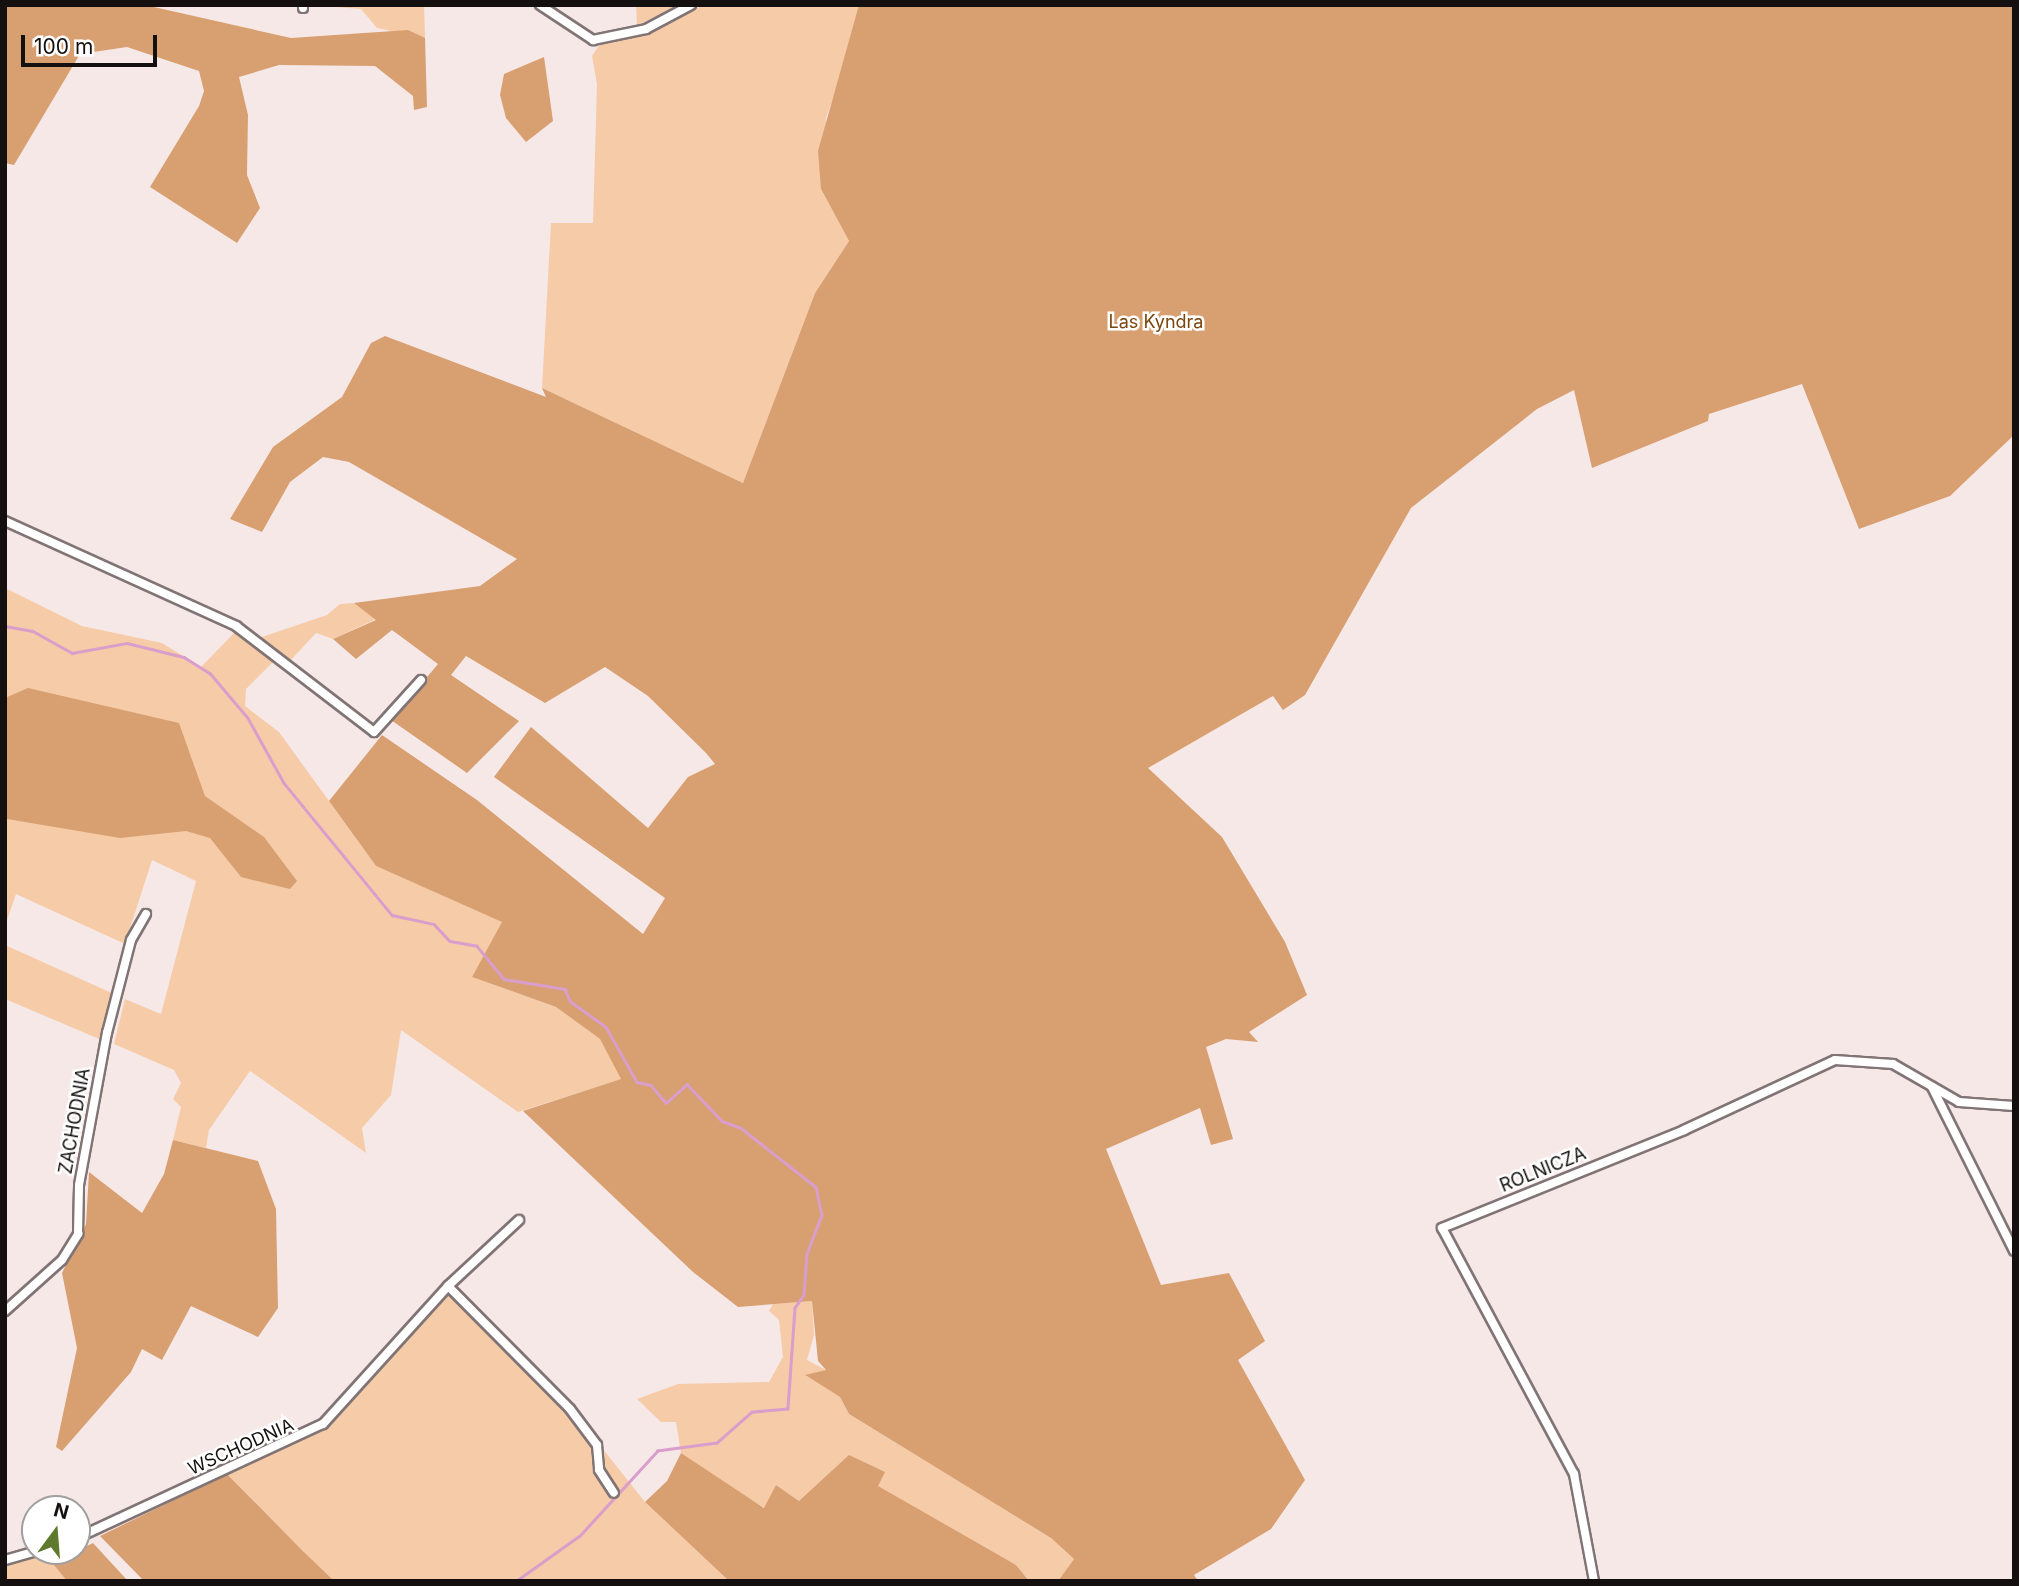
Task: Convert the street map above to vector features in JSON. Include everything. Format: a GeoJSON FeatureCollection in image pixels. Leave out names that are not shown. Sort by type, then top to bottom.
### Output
{"type":"FeatureCollection","features":[{"type":"Feature","properties":{"kind":"street"},"geometry":{"type":"LineString","coordinates":[[540,5],[593,40],[646,29],[691,5]]}},
{"type":"Feature","properties":{"kind":"street"},"geometry":{"type":"LineString","coordinates":[[5,521],[236,626],[374,732],[421,680]]}},
{"type":"Feature","properties":{"kind":"street","name":"ZACHODNIA"},"geometry":{"type":"LineString","coordinates":[[5,1311],[62,1260],[78,1234],[81,1174],[107,1033],[131,940],[146,914]]}},
{"type":"Feature","properties":{"kind":"street","name":"ROLNICZA"},"geometry":{"type":"LineString","coordinates":[[1594,1581],[1574,1474],[1442,1228],[1685,1130],[1835,1060],[1893,1064],[1932,1087],[1978,1107],[2014,1106]]}},
{"type":"Feature","properties":{"kind":"street"},"geometry":{"type":"LineString","coordinates":[[1932,1087],[2014,1251]]}},
{"type":"Feature","properties":{"kind":"street","name":"WSCHODNIA"},"geometry":{"type":"LineString","coordinates":[[91,1532],[301,1440],[349,1400],[448,1286],[519,1220]]}},
{"type":"Feature","properties":{"kind":"street"},"geometry":{"type":"LineString","coordinates":[[448,1286],[570,1409],[597,1445],[599,1469],[614,1493]]}},
{"type":"Feature","properties":{"kind":"shaded area"},"geometry":{"type":"Polygon","coordinates":[[[309,5],[424,5],[425,38],[377,28],[361,9],[309,5]]]}},
{"type":"Feature","properties":{"kind":"shaded area"},"geometry":{"type":"Polygon","coordinates":[[[636,5],[682,5],[637,25],[636,5]]]}},
{"type":"Feature","properties":{"kind":"shaded area"},"geometry":{"type":"Polygon","coordinates":[[[703,5],[859,5],[861,17],[826,118],[821,189],[849,241],[815,293],[743,483],[542,388],[551,223],[593,223],[597,84],[592,56],[600,44],[648,33],[703,5]]]}},
{"type":"Feature","properties":{"kind":"shaded area"},"geometry":{"type":"Polygon","coordinates":[[[5,588],[82,626],[162,643],[201,667],[234,633],[259,638],[327,615],[340,604],[354,603],[376,619],[333,639],[316,633],[288,663],[274,661],[246,689],[245,706],[279,732],[376,866],[503,922],[472,977],[556,1007],[600,1039],[622,1079],[518,1112],[401,1030],[391,1095],[362,1128],[366,1153],[250,1071],[209,1130],[206,1148],[173,1140],[181,1107],[173,1099],[181,1083],[174,1070],[114,1044],[125,999],[161,1014],[196,881],[152,860],[125,944],[16,894],[5,926],[5,588]]]}},
{"type":"Feature","properties":{"kind":"shaded area"},"geometry":{"type":"Polygon","coordinates":[[[5,945],[114,994],[104,1041],[5,999],[5,945]]]}},
{"type":"Feature","properties":{"kind":"shaded area"},"geometry":{"type":"Polygon","coordinates":[[[453,1285],[571,1409],[645,1502],[729,1581],[333,1581],[227,1474],[311,1436],[346,1407],[453,1285]]]}},
{"type":"Feature","properties":{"kind":"shaded area"},"geometry":{"type":"Polygon","coordinates":[[[812,1301],[814,1335],[807,1360],[826,1370],[806,1376],[840,1397],[849,1414],[1051,1538],[1074,1559],[1058,1581],[1029,1581],[1016,1565],[954,1533],[799,1501],[776,1485],[765,1508],[690,1462],[681,1453],[676,1422],[661,1422],[637,1399],[678,1384],[769,1382],[783,1357],[779,1320],[769,1311],[773,1304],[812,1301]]]}},
{"type":"Feature","properties":{"kind":"shaded area"},"geometry":{"type":"Polygon","coordinates":[[[21,1560],[21,1565],[54,1565],[67,1581],[5,1581],[5,1565],[21,1560]]]}},
{"type":"Feature","properties":{"kind":"green space"},"geometry":{"type":"Polygon","coordinates":[[[5,5],[145,5],[291,38],[408,30],[425,38],[427,107],[414,110],[413,96],[375,66],[279,65],[239,77],[248,115],[247,175],[260,208],[237,243],[150,187],[199,106],[204,91],[199,71],[127,47],[80,54],[14,165],[5,163],[5,5]]]}},
{"type":"Feature","properties":{"kind":"green space","name":"Las Kyndra"},"geometry":{"type":"Polygon","coordinates":[[[859,5],[2014,5],[2014,435],[1950,496],[1859,529],[1802,384],[1709,414],[1708,421],[1592,468],[1574,390],[1537,409],[1411,508],[1305,695],[1283,710],[1273,696],[1148,768],[1222,837],[1285,942],[1307,995],[1249,1032],[1258,1042],[1226,1039],[1206,1047],[1233,1139],[1211,1145],[1200,1108],[1106,1149],[1161,1285],[1229,1273],[1265,1341],[1238,1360],[1305,1480],[1271,1529],[1194,1575],[1198,1581],[1058,1581],[1074,1559],[1051,1538],[849,1414],[840,1397],[805,1375],[826,1370],[818,1361],[812,1301],[738,1307],[693,1272],[523,1111],[621,1079],[600,1039],[556,1007],[472,977],[502,922],[376,866],[329,801],[382,735],[477,800],[643,934],[665,898],[494,777],[531,727],[648,828],[688,777],[715,764],[706,753],[648,696],[605,667],[545,703],[466,656],[451,675],[519,721],[467,773],[391,720],[438,664],[392,630],[356,659],[333,639],[376,620],[354,603],[480,586],[517,559],[349,462],[323,457],[290,482],[262,532],[230,519],[273,447],[342,397],[371,343],[385,336],[546,397],[542,388],[743,483],[815,293],[849,241],[821,189],[818,151],[859,5]]]}},
{"type":"Feature","properties":{"kind":"green space"},"geometry":{"type":"Polygon","coordinates":[[[544,57],[553,121],[526,142],[506,118],[500,95],[504,74],[544,57]]]}},
{"type":"Feature","properties":{"kind":"green space"},"geometry":{"type":"Polygon","coordinates":[[[28,688],[179,723],[205,796],[264,837],[297,881],[290,889],[241,877],[210,838],[186,831],[120,838],[7,819],[5,698],[28,688]]]}},
{"type":"Feature","properties":{"kind":"green space"},"geometry":{"type":"Polygon","coordinates":[[[173,1140],[258,1161],[276,1209],[278,1308],[258,1337],[191,1306],[162,1360],[142,1349],[131,1372],[62,1451],[56,1447],[77,1348],[62,1273],[86,1224],[89,1172],[142,1213],[164,1174],[173,1140]]]}},
{"type":"Feature","properties":{"kind":"green space"},"geometry":{"type":"Polygon","coordinates":[[[681,1453],[764,1508],[776,1485],[799,1501],[849,1455],[885,1472],[878,1486],[1016,1565],[1029,1581],[729,1581],[645,1502],[667,1481],[681,1453]]]}},
{"type":"Feature","properties":{"kind":"green space"},"geometry":{"type":"Polygon","coordinates":[[[227,1474],[334,1581],[144,1581],[100,1536],[227,1474]]]}},
{"type":"Feature","properties":{"kind":"green space"},"geometry":{"type":"Polygon","coordinates":[[[93,1543],[128,1581],[67,1581],[54,1565],[91,1565],[93,1543]]]}},
{"type":"Feature","properties":{"kind":"waterway"},"geometry":{"type":"LineString","coordinates":[[5,626],[33,631],[72,653],[127,643],[184,657],[210,673],[248,718],[284,783],[392,915],[434,924],[450,941],[477,946],[504,979],[565,989],[570,1001],[606,1027],[637,1082],[651,1085],[666,1103],[687,1084],[722,1121],[741,1128],[816,1187],[822,1215],[807,1254],[804,1295],[795,1308],[788,1409],[752,1412],[717,1443],[658,1451],[580,1536],[517,1581]]}}]}
